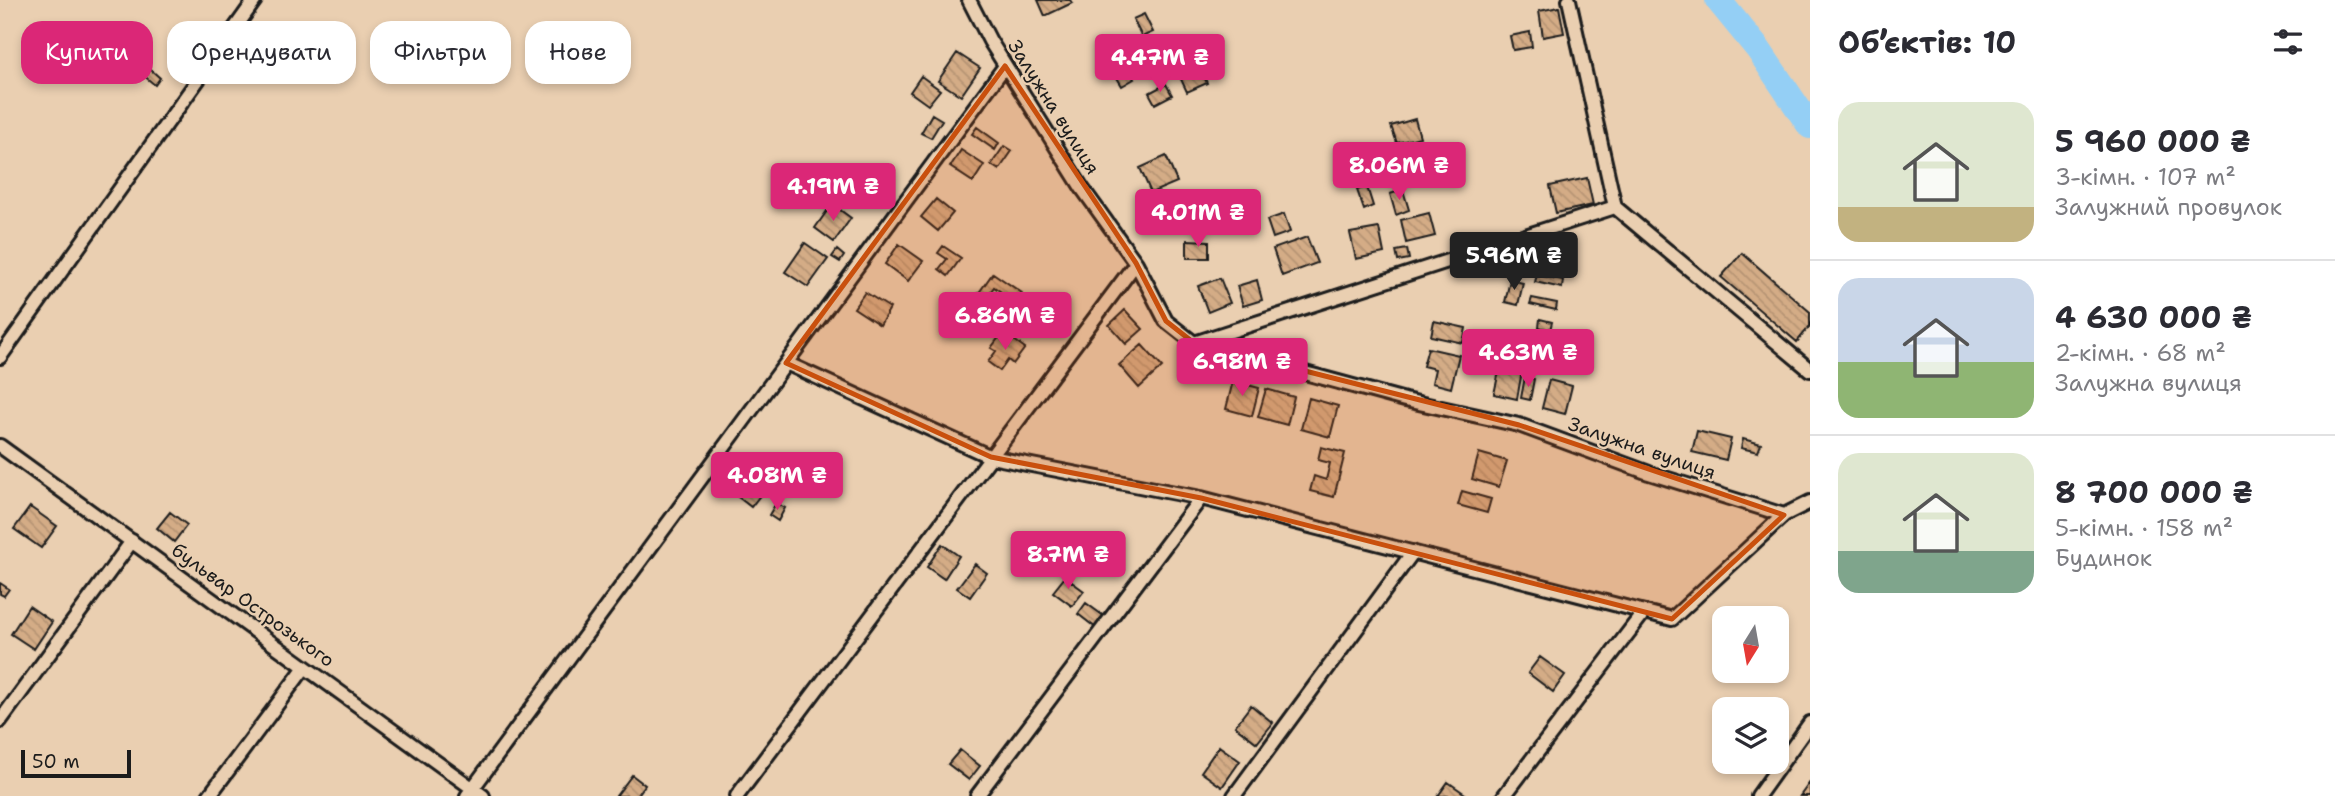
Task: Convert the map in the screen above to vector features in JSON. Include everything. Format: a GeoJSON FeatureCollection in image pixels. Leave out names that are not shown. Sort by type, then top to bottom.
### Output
{"type":"FeatureCollection","features":[{"type":"Feature","properties":{"kind":"street"},"geometry":{"type":"LineString","coordinates":[[0,357],[255,0]]}},
{"type":"Feature","properties":{"kind":"street","name":"Залужна вулиця"},"geometry":{"type":"LineString","coordinates":[[969,0],[1005,66],[1082,188],[1136,263],[1166,321],[1194,343],[1405,400],[1519,425],[1649,473],[1784,516]]}},
{"type":"Feature","properties":{"kind":"street"},"geometry":{"type":"LineString","coordinates":[[1569,0],[1615,207],[1810,370]]}},
{"type":"Feature","properties":{"kind":"street"},"geometry":{"type":"LineString","coordinates":[[474,793],[1005,66]]}},
{"type":"Feature","properties":{"kind":"street"},"geometry":{"type":"LineString","coordinates":[[1194,343],[1615,207]]}},
{"type":"Feature","properties":{"kind":"street"},"geometry":{"type":"LineString","coordinates":[[737,796],[1136,263]]}},
{"type":"Feature","properties":{"kind":"street"},"geometry":{"type":"LineString","coordinates":[[786,363],[990,457],[1201,498],[1671,619],[1784,516],[1810,502]]}},
{"type":"Feature","properties":{"kind":"street","name":"бульвар Острозького"},"geometry":{"type":"LineString","coordinates":[[0,446],[474,793]]}},
{"type":"Feature","properties":{"kind":"street"},"geometry":{"type":"LineString","coordinates":[[977,796],[1201,498]]}},
{"type":"Feature","properties":{"kind":"street"},"geometry":{"type":"LineString","coordinates":[[0,721],[132,541]]}},
{"type":"Feature","properties":{"kind":"street"},"geometry":{"type":"LineString","coordinates":[[1234,796],[1413,552]]}},
{"type":"Feature","properties":{"kind":"street"},"geometry":{"type":"LineString","coordinates":[[1504,796],[1644,612]]}},
{"type":"Feature","properties":{"kind":"street"},"geometry":{"type":"LineString","coordinates":[[209,796],[305,667]]}},
{"type":"Feature","properties":{"kind":"street"},"geometry":{"type":"LineString","coordinates":[[1758,796],[1810,723]]}},
{"type":"Feature","properties":{"kind":"highlighted area"},"geometry":{"type":"Polygon","coordinates":[[[1005,66],[1136,263],[1166,321],[1194,343],[1519,425],[1784,515],[1672,619],[1201,498],[991,457],[786,363],[1005,66]]]}},
{"type":"Feature","properties":{"kind":"building"},"geometry":{"type":"Polygon","coordinates":[[[1038,0],[1070,0],[1072,3],[1045,16],[1038,0]]]}},
{"type":"Feature","properties":{"kind":"building"},"geometry":{"type":"Polygon","coordinates":[[[1559,7],[1564,33],[1543,37],[1539,11],[1559,7]]]}},
{"type":"Feature","properties":{"kind":"building"},"geometry":{"type":"Polygon","coordinates":[[[1144,14],[1153,32],[1142,37],[1133,19],[1144,14]]]}},
{"type":"Feature","properties":{"kind":"building"},"geometry":{"type":"Polygon","coordinates":[[[1530,32],[1532,47],[1513,50],[1510,36],[1530,32]]]}},
{"type":"Feature","properties":{"kind":"building"},"geometry":{"type":"Polygon","coordinates":[[[957,53],[980,68],[961,96],[938,81],[957,53]]]}},
{"type":"Feature","properties":{"kind":"building"},"geometry":{"type":"Polygon","coordinates":[[[1164,53],[1176,62],[1165,76],[1154,67],[1164,53]]]}},
{"type":"Feature","properties":{"kind":"building"},"geometry":{"type":"Polygon","coordinates":[[[1121,59],[1134,79],[1122,86],[1110,66],[1121,59]]]}},
{"type":"Feature","properties":{"kind":"building"},"geometry":{"type":"Polygon","coordinates":[[[1199,65],[1207,83],[1187,92],[1179,75],[1199,65]]]}},
{"type":"Feature","properties":{"kind":"building"},"geometry":{"type":"Polygon","coordinates":[[[153,72],[160,78],[155,85],[153,83],[153,72]]]}},
{"type":"Feature","properties":{"kind":"building"},"geometry":{"type":"Polygon","coordinates":[[[921,76],[940,90],[928,105],[910,92],[921,76]]]}},
{"type":"Feature","properties":{"kind":"building"},"geometry":{"type":"Polygon","coordinates":[[[1166,84],[1172,95],[1155,104],[1149,93],[1166,84]]]}},
{"type":"Feature","properties":{"kind":"building"},"geometry":{"type":"Polygon","coordinates":[[[932,114],[942,120],[931,138],[921,133],[932,114]]]}},
{"type":"Feature","properties":{"kind":"building"},"geometry":{"type":"Polygon","coordinates":[[[1415,119],[1420,137],[1397,143],[1391,126],[1415,119]]]}},
{"type":"Feature","properties":{"kind":"building"},"geometry":{"type":"Polygon","coordinates":[[[977,127],[999,143],[995,150],[972,134],[977,127]]]}},
{"type":"Feature","properties":{"kind":"building"},"geometry":{"type":"Polygon","coordinates":[[[1004,146],[1012,151],[999,170],[991,165],[1004,146]]]}},
{"type":"Feature","properties":{"kind":"building"},"geometry":{"type":"Polygon","coordinates":[[[961,150],[984,165],[973,182],[950,167],[961,150]]]}},
{"type":"Feature","properties":{"kind":"building"},"geometry":{"type":"Polygon","coordinates":[[[1166,156],[1177,182],[1151,193],[1140,168],[1166,156]]]}},
{"type":"Feature","properties":{"kind":"building"},"geometry":{"type":"Polygon","coordinates":[[[1587,178],[1593,205],[1556,213],[1550,186],[1587,178]]]}},
{"type":"Feature","properties":{"kind":"building"},"geometry":{"type":"Polygon","coordinates":[[[1367,187],[1373,206],[1364,210],[1357,190],[1367,187]]]}},
{"type":"Feature","properties":{"kind":"building"},"geometry":{"type":"Polygon","coordinates":[[[1403,190],[1409,210],[1396,215],[1390,194],[1403,190]]]}},
{"type":"Feature","properties":{"kind":"building"},"geometry":{"type":"Polygon","coordinates":[[[936,199],[953,213],[938,231],[921,217],[936,199]]]}},
{"type":"Feature","properties":{"kind":"building"},"geometry":{"type":"Polygon","coordinates":[[[832,204],[851,218],[834,242],[815,228],[832,204]]]}},
{"type":"Feature","properties":{"kind":"building"},"geometry":{"type":"Polygon","coordinates":[[[1184,205],[1186,217],[1149,225],[1147,213],[1184,205]]]}},
{"type":"Feature","properties":{"kind":"building"},"geometry":{"type":"Polygon","coordinates":[[[1429,213],[1435,236],[1406,243],[1401,220],[1429,213]]]}},
{"type":"Feature","properties":{"kind":"building"},"geometry":{"type":"Polygon","coordinates":[[[1284,214],[1290,232],[1273,238],[1267,220],[1284,214]]]}},
{"type":"Feature","properties":{"kind":"building"},"geometry":{"type":"Polygon","coordinates":[[[1379,228],[1384,253],[1356,259],[1350,233],[1379,228]]]}},
{"type":"Feature","properties":{"kind":"building"},"geometry":{"type":"Polygon","coordinates":[[[1307,237],[1317,263],[1282,276],[1273,249],[1307,237]]]}},
{"type":"Feature","properties":{"kind":"building"},"geometry":{"type":"Polygon","coordinates":[[[1187,240],[1209,241],[1209,258],[1187,258],[1187,240]]]}},
{"type":"Feature","properties":{"kind":"building"},"geometry":{"type":"Polygon","coordinates":[[[805,243],[828,259],[808,287],[785,272],[805,243]]]}},
{"type":"Feature","properties":{"kind":"building"},"geometry":{"type":"Polygon","coordinates":[[[899,244],[923,261],[908,281],[885,264],[899,244]]]}},
{"type":"Feature","properties":{"kind":"building"},"geometry":{"type":"Polygon","coordinates":[[[943,246],[961,258],[948,276],[939,269],[947,259],[938,253],[943,246]]]}},
{"type":"Feature","properties":{"kind":"building"},"geometry":{"type":"Polygon","coordinates":[[[1407,249],[1409,259],[1398,261],[1396,251],[1407,249]]]}},
{"type":"Feature","properties":{"kind":"building"},"geometry":{"type":"Polygon","coordinates":[[[837,250],[844,256],[840,262],[832,257],[837,250]]]}},
{"type":"Feature","properties":{"kind":"building"},"geometry":{"type":"Polygon","coordinates":[[[1544,253],[1569,259],[1567,265],[1543,260],[1544,253]]]}},
{"type":"Feature","properties":{"kind":"building"},"geometry":{"type":"Polygon","coordinates":[[[1742,253],[1810,312],[1810,326],[1797,342],[1721,277],[1742,253]]]}},
{"type":"Feature","properties":{"kind":"building"},"geometry":{"type":"Polygon","coordinates":[[[993,273],[1022,293],[1015,302],[994,287],[986,298],[1006,312],[1001,320],[973,301],[993,273]]]}},
{"type":"Feature","properties":{"kind":"building"},"geometry":{"type":"Polygon","coordinates":[[[1537,275],[1563,280],[1562,288],[1535,282],[1537,275]]]}},
{"type":"Feature","properties":{"kind":"building"},"geometry":{"type":"Polygon","coordinates":[[[1220,278],[1230,303],[1208,312],[1198,286],[1220,278]]]}},
{"type":"Feature","properties":{"kind":"building"},"geometry":{"type":"Polygon","coordinates":[[[1257,280],[1262,300],[1243,306],[1237,286],[1257,280]]]}},
{"type":"Feature","properties":{"kind":"building"},"geometry":{"type":"Polygon","coordinates":[[[1510,280],[1523,283],[1518,305],[1505,302],[1510,280]]]}},
{"type":"Feature","properties":{"kind":"building"},"geometry":{"type":"Polygon","coordinates":[[[865,292],[890,308],[880,325],[854,308],[865,292]]]}},
{"type":"Feature","properties":{"kind":"building"},"geometry":{"type":"Polygon","coordinates":[[[1532,298],[1557,303],[1556,310],[1530,304],[1532,298]]]}},
{"type":"Feature","properties":{"kind":"building"},"geometry":{"type":"Polygon","coordinates":[[[1125,310],[1143,329],[1126,344],[1109,325],[1125,310]]]}},
{"type":"Feature","properties":{"kind":"building"},"geometry":{"type":"Polygon","coordinates":[[[1540,319],[1552,322],[1550,330],[1539,327],[1540,319]]]}},
{"type":"Feature","properties":{"kind":"building"},"geometry":{"type":"Polygon","coordinates":[[[1434,321],[1466,328],[1463,343],[1431,336],[1434,321]]]}},
{"type":"Feature","properties":{"kind":"building"},"geometry":{"type":"Polygon","coordinates":[[[1003,332],[1025,348],[1013,364],[1008,360],[1000,371],[988,362],[996,351],[991,348],[1003,332]]]}},
{"type":"Feature","properties":{"kind":"building"},"geometry":{"type":"Polygon","coordinates":[[[1142,345],[1162,367],[1139,388],[1119,365],[1142,345]]]}},
{"type":"Feature","properties":{"kind":"building"},"geometry":{"type":"Polygon","coordinates":[[[1428,348],[1459,355],[1451,388],[1432,383],[1435,369],[1423,366],[1428,348]]]}},
{"type":"Feature","properties":{"kind":"building"},"geometry":{"type":"Polygon","coordinates":[[[1500,367],[1522,371],[1517,399],[1494,394],[1500,367]]]}},
{"type":"Feature","properties":{"kind":"building"},"geometry":{"type":"Polygon","coordinates":[[[1525,377],[1534,379],[1530,400],[1521,398],[1525,377]]]}},
{"type":"Feature","properties":{"kind":"building"},"geometry":{"type":"Polygon","coordinates":[[[1549,380],[1572,386],[1565,414],[1542,408],[1549,380]]]}},
{"type":"Feature","properties":{"kind":"building"},"geometry":{"type":"Polygon","coordinates":[[[1233,381],[1259,388],[1252,416],[1226,409],[1233,381]]]}},
{"type":"Feature","properties":{"kind":"building"},"geometry":{"type":"Polygon","coordinates":[[[1266,389],[1294,397],[1287,425],[1258,417],[1266,389]]]}},
{"type":"Feature","properties":{"kind":"building"},"geometry":{"type":"Polygon","coordinates":[[[1309,398],[1338,406],[1330,437],[1301,429],[1309,398]]]}},
{"type":"Feature","properties":{"kind":"building"},"geometry":{"type":"Polygon","coordinates":[[[1697,431],[1731,439],[1726,460],[1692,452],[1697,431]]]}},
{"type":"Feature","properties":{"kind":"building"},"geometry":{"type":"Polygon","coordinates":[[[1743,439],[1761,444],[1758,452],[1741,448],[1743,439]]]}},
{"type":"Feature","properties":{"kind":"building"},"geometry":{"type":"Polygon","coordinates":[[[1321,447],[1345,453],[1334,497],[1310,491],[1314,476],[1326,480],[1330,463],[1318,460],[1321,447]]]}},
{"type":"Feature","properties":{"kind":"building"},"geometry":{"type":"Polygon","coordinates":[[[1479,453],[1507,461],[1499,487],[1472,479],[1479,453]]]}},
{"type":"Feature","properties":{"kind":"building"},"geometry":{"type":"Polygon","coordinates":[[[747,475],[765,489],[751,507],[733,493],[747,475]]]}},
{"type":"Feature","properties":{"kind":"building"},"geometry":{"type":"Polygon","coordinates":[[[1462,491],[1491,499],[1487,513],[1458,505],[1462,491]]]}},
{"type":"Feature","properties":{"kind":"building"},"geometry":{"type":"Polygon","coordinates":[[[776,503],[785,508],[778,521],[769,515],[776,503]]]}},
{"type":"Feature","properties":{"kind":"building"},"geometry":{"type":"Polygon","coordinates":[[[30,507],[57,526],[41,548],[14,529],[30,507]]]}},
{"type":"Feature","properties":{"kind":"building"},"geometry":{"type":"Polygon","coordinates":[[[170,512],[187,525],[174,542],[157,528],[170,512]]]}},
{"type":"Feature","properties":{"kind":"building"},"geometry":{"type":"Polygon","coordinates":[[[942,544],[959,556],[944,579],[927,567],[942,544]]]}},
{"type":"Feature","properties":{"kind":"building"},"geometry":{"type":"Polygon","coordinates":[[[975,564],[987,573],[970,597],[957,588],[975,564]]]}},
{"type":"Feature","properties":{"kind":"building"},"geometry":{"type":"Polygon","coordinates":[[[1065,577],[1084,591],[1072,606],[1053,592],[1065,577]]]}},
{"type":"Feature","properties":{"kind":"building"},"geometry":{"type":"Polygon","coordinates":[[[0,583],[9,589],[4,596],[0,594],[0,583]]]}},
{"type":"Feature","properties":{"kind":"building"},"geometry":{"type":"Polygon","coordinates":[[[1086,603],[1105,617],[1096,628],[1078,614],[1086,603]]]}},
{"type":"Feature","properties":{"kind":"building"},"geometry":{"type":"Polygon","coordinates":[[[29,606],[52,622],[34,649],[11,634],[29,606]]]}},
{"type":"Feature","properties":{"kind":"building"},"geometry":{"type":"Polygon","coordinates":[[[1540,657],[1565,675],[1553,692],[1528,673],[1540,657]]]}},
{"type":"Feature","properties":{"kind":"building"},"geometry":{"type":"Polygon","coordinates":[[[1251,705],[1273,723],[1257,743],[1235,726],[1251,705]]]}},
{"type":"Feature","properties":{"kind":"building"},"geometry":{"type":"Polygon","coordinates":[[[1219,746],[1240,761],[1222,787],[1201,772],[1219,746]]]}},
{"type":"Feature","properties":{"kind":"building"},"geometry":{"type":"Polygon","coordinates":[[[960,750],[980,766],[969,780],[948,764],[960,750]]]}},
{"type":"Feature","properties":{"kind":"building"},"geometry":{"type":"Polygon","coordinates":[[[632,775],[645,785],[637,796],[616,796],[632,775]]]}},
{"type":"Feature","properties":{"kind":"building"},"geometry":{"type":"Polygon","coordinates":[[[1448,782],[1468,796],[1438,796],[1448,782]]]}},
{"type":"Feature","properties":{"kind":"building"},"geometry":{"type":"Polygon","coordinates":[[[1810,782],[1810,796],[1800,796],[1810,782]]]}},
{"type":"Feature","properties":{"kind":"waterway"},"geometry":{"type":"LineString","coordinates":[[1718,0],[1758,49],[1810,126]]}}]}
